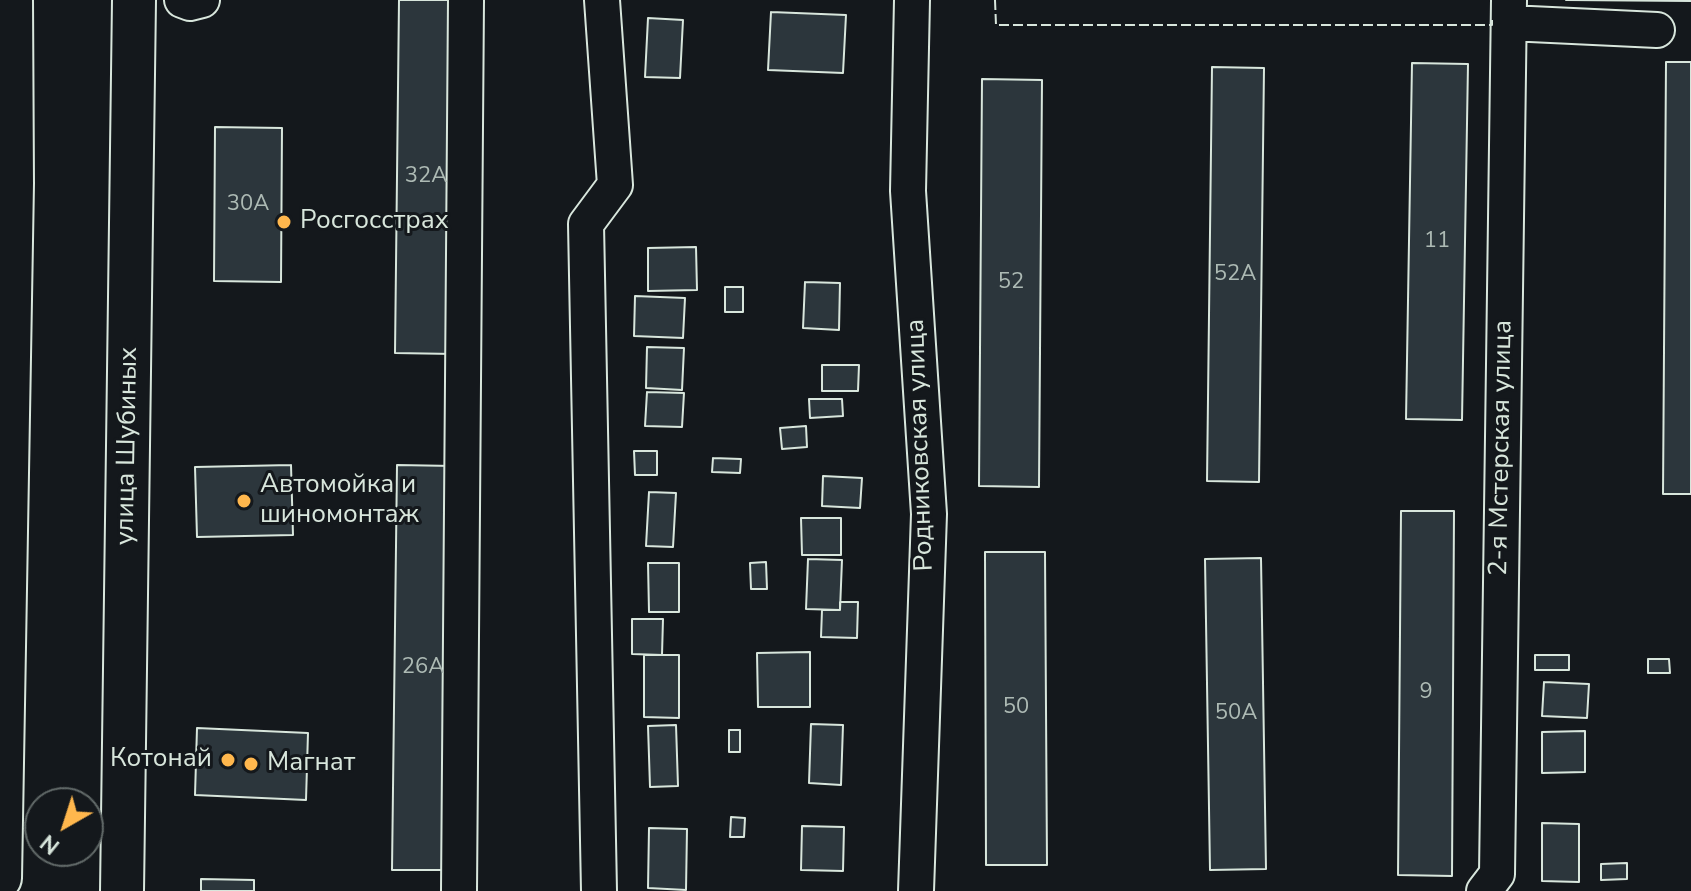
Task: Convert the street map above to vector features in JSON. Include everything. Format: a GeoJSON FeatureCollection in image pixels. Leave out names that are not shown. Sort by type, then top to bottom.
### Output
{"type":"FeatureCollection","features":[{"type":"Feature","properties":{"kind":"main road"},"geometry":{"type":"LineString","coordinates":[[0,878],[12,199],[11,0]]}},
{"type":"Feature","properties":{"kind":"main road","name":"улица Шубиных"},"geometry":{"type":"LineString","coordinates":[[122,891],[134,0]]}},
{"type":"Feature","properties":{"kind":"street"},"geometry":{"type":"LineString","coordinates":[[182,0],[190,3],[202,0]]}},
{"type":"Feature","properties":{"kind":"street"},"geometry":{"type":"LineString","coordinates":[[459,891],[466,0]]}},
{"type":"Feature","properties":{"kind":"street"},"geometry":{"type":"LineString","coordinates":[[599,891],[586,224],[615,185],[602,0]]}},
{"type":"Feature","properties":{"kind":"street","name":"Родниковская улица"},"geometry":{"type":"LineString","coordinates":[[912,0],[908,191],[929,514],[916,891]]}},
{"type":"Feature","properties":{"kind":"street"},"geometry":{"type":"LineString","coordinates":[[1509,12],[1657,30]]}},
{"type":"Feature","properties":{"kind":"street","name":"2-я Мстерская улица"},"geometry":{"type":"LineString","coordinates":[[1484,891],[1497,874],[1509,12]]}},
{"type":"Feature","properties":{"kind":"building"},"geometry":{"type":"Polygon","coordinates":[[[399,0],[458,0],[454,354],[395,353],[399,0]]]}},
{"type":"Feature","properties":{"kind":"building"},"geometry":{"type":"Polygon","coordinates":[[[1566,0],[1691,0],[1691,1],[1566,0]]]}},
{"type":"Feature","properties":{"kind":"building"},"geometry":{"type":"Polygon","coordinates":[[[771,12],[846,15],[843,73],[768,70],[771,12]]]}},
{"type":"Feature","properties":{"kind":"building"},"geometry":{"type":"Polygon","coordinates":[[[648,18],[683,20],[680,78],[645,77],[648,18]]]}},
{"type":"Feature","properties":{"kind":"building"},"geometry":{"type":"Polygon","coordinates":[[[1666,62],[1691,62],[1691,494],[1663,494],[1666,62]]]}},
{"type":"Feature","properties":{"kind":"building"},"geometry":{"type":"Polygon","coordinates":[[[1412,63],[1468,64],[1462,420],[1406,419],[1412,63]]]}},
{"type":"Feature","properties":{"kind":"building"},"geometry":{"type":"Polygon","coordinates":[[[1212,67],[1264,68],[1259,482],[1207,481],[1212,67]]]}},
{"type":"Feature","properties":{"kind":"building"},"geometry":{"type":"Polygon","coordinates":[[[982,79],[1042,80],[1039,487],[979,486],[982,79]]]}},
{"type":"Feature","properties":{"kind":"building"},"geometry":{"type":"Polygon","coordinates":[[[215,127],[282,128],[281,282],[214,281],[215,127]]]}},
{"type":"Feature","properties":{"kind":"building"},"geometry":{"type":"Polygon","coordinates":[[[696,247],[697,290],[648,291],[648,248],[696,247]]]}},
{"type":"Feature","properties":{"kind":"building"},"geometry":{"type":"Polygon","coordinates":[[[805,282],[840,283],[839,330],[803,328],[805,282]]]}},
{"type":"Feature","properties":{"kind":"building"},"geometry":{"type":"Polygon","coordinates":[[[725,287],[743,287],[743,312],[725,312],[725,287]]]}},
{"type":"Feature","properties":{"kind":"building"},"geometry":{"type":"Polygon","coordinates":[[[635,296],[685,298],[683,338],[634,336],[635,296]]]}},
{"type":"Feature","properties":{"kind":"building"},"geometry":{"type":"Polygon","coordinates":[[[647,347],[684,348],[682,390],[646,388],[647,347]]]}},
{"type":"Feature","properties":{"kind":"building"},"geometry":{"type":"Polygon","coordinates":[[[822,365],[859,365],[858,391],[822,391],[822,365]]]}},
{"type":"Feature","properties":{"kind":"building"},"geometry":{"type":"Polygon","coordinates":[[[647,392],[684,393],[682,427],[645,426],[647,392]]]}},
{"type":"Feature","properties":{"kind":"building"},"geometry":{"type":"Polygon","coordinates":[[[809,399],[842,399],[843,416],[810,418],[809,399]]]}},
{"type":"Feature","properties":{"kind":"building"},"geometry":{"type":"Polygon","coordinates":[[[806,426],[807,447],[782,449],[780,428],[806,426]]]}},
{"type":"Feature","properties":{"kind":"building"},"geometry":{"type":"Polygon","coordinates":[[[634,451],[657,451],[657,475],[635,475],[634,451]]]}},
{"type":"Feature","properties":{"kind":"building"},"geometry":{"type":"Polygon","coordinates":[[[713,458],[741,459],[740,473],[712,472],[713,458]]]}},
{"type":"Feature","properties":{"kind":"building","name":"Автомойка и шиномонтаж"},"geometry":{"type":"Polygon","coordinates":[[[291,465],[293,535],[197,537],[195,467],[291,465]]]}},
{"type":"Feature","properties":{"kind":"building"},"geometry":{"type":"Polygon","coordinates":[[[397,465],[454,466],[449,870],[392,870],[397,465]]]}},
{"type":"Feature","properties":{"kind":"building"},"geometry":{"type":"Polygon","coordinates":[[[823,476],[862,478],[860,508],[822,506],[823,476]]]}},
{"type":"Feature","properties":{"kind":"building"},"geometry":{"type":"Polygon","coordinates":[[[649,492],[676,493],[673,547],[646,546],[649,492]]]}},
{"type":"Feature","properties":{"kind":"building"},"geometry":{"type":"Polygon","coordinates":[[[1401,511],[1454,511],[1452,876],[1398,875],[1401,511]]]}},
{"type":"Feature","properties":{"kind":"building"},"geometry":{"type":"Polygon","coordinates":[[[801,518],[841,518],[841,555],[802,555],[801,518]]]}},
{"type":"Feature","properties":{"kind":"building"},"geometry":{"type":"Polygon","coordinates":[[[985,552],[1045,552],[1047,865],[986,865],[985,552]]]}},
{"type":"Feature","properties":{"kind":"building"},"geometry":{"type":"Polygon","coordinates":[[[1261,558],[1266,869],[1210,870],[1205,559],[1261,558]]]}},
{"type":"Feature","properties":{"kind":"building"},"geometry":{"type":"Polygon","coordinates":[[[808,559],[842,560],[840,610],[806,609],[808,559]]]}},
{"type":"Feature","properties":{"kind":"building"},"geometry":{"type":"Polygon","coordinates":[[[766,562],[767,589],[751,589],[750,563],[766,562]]]}},
{"type":"Feature","properties":{"kind":"building"},"geometry":{"type":"Polygon","coordinates":[[[648,563],[679,563],[679,612],[649,612],[648,563]]]}},
{"type":"Feature","properties":{"kind":"building"},"geometry":{"type":"Polygon","coordinates":[[[840,602],[858,602],[857,638],[821,637],[822,610],[840,610],[840,602]]]}},
{"type":"Feature","properties":{"kind":"building"},"geometry":{"type":"Polygon","coordinates":[[[632,619],[663,619],[662,655],[632,654],[632,619]]]}},
{"type":"Feature","properties":{"kind":"building"},"geometry":{"type":"Polygon","coordinates":[[[810,652],[810,707],[758,707],[757,653],[810,652]]]}},
{"type":"Feature","properties":{"kind":"building"},"geometry":{"type":"Polygon","coordinates":[[[644,655],[679,655],[679,718],[644,717],[644,655]]]}},
{"type":"Feature","properties":{"kind":"building"},"geometry":{"type":"Polygon","coordinates":[[[1535,655],[1569,655],[1569,670],[1535,670],[1535,655]]]}},
{"type":"Feature","properties":{"kind":"building"},"geometry":{"type":"Polygon","coordinates":[[[1648,659],[1669,659],[1670,673],[1648,673],[1648,659]]]}},
{"type":"Feature","properties":{"kind":"building"},"geometry":{"type":"Polygon","coordinates":[[[1544,682],[1589,684],[1587,718],[1542,716],[1544,682]]]}},
{"type":"Feature","properties":{"kind":"building"},"geometry":{"type":"Polygon","coordinates":[[[811,724],[843,725],[841,785],[809,783],[811,724]]]}},
{"type":"Feature","properties":{"kind":"building"},"geometry":{"type":"Polygon","coordinates":[[[676,725],[678,786],[650,787],[648,726],[676,725]]]}},
{"type":"Feature","properties":{"kind":"building","name":"Магнат"},"geometry":{"type":"Polygon","coordinates":[[[197,728],[308,733],[306,800],[195,795],[197,728]]]}},
{"type":"Feature","properties":{"kind":"building"},"geometry":{"type":"Polygon","coordinates":[[[729,730],[740,730],[740,752],[729,752],[729,730]]]}},
{"type":"Feature","properties":{"kind":"building"},"geometry":{"type":"Polygon","coordinates":[[[1585,731],[1585,772],[1542,773],[1542,732],[1585,731]]]}},
{"type":"Feature","properties":{"kind":"building"},"geometry":{"type":"Polygon","coordinates":[[[731,817],[745,818],[744,837],[730,837],[731,817]]]}},
{"type":"Feature","properties":{"kind":"building"},"geometry":{"type":"Polygon","coordinates":[[[1542,823],[1579,824],[1579,882],[1542,881],[1542,823]]]}},
{"type":"Feature","properties":{"kind":"building"},"geometry":{"type":"Polygon","coordinates":[[[802,826],[844,827],[843,871],[801,870],[802,826]]]}},
{"type":"Feature","properties":{"kind":"building"},"geometry":{"type":"Polygon","coordinates":[[[649,828],[687,829],[686,890],[648,888],[649,828]]]}},
{"type":"Feature","properties":{"kind":"building"},"geometry":{"type":"Polygon","coordinates":[[[1627,863],[1627,879],[1601,880],[1601,864],[1627,863]]]}},
{"type":"Feature","properties":{"kind":"building"},"geometry":{"type":"Polygon","coordinates":[[[201,879],[254,880],[254,891],[201,891],[201,879]]]}},
{"type":"Feature","properties":{"kind":"fence"},"geometry":{"type":"LineString","coordinates":[[995,0],[996,25],[1492,25],[1492,20]]}},
{"type":"Feature","properties":{"kind":"place","name":"Росгосстрах"},"geometry":{"type":"Point","coordinates":[284,222]}},
{"type":"Feature","properties":{"kind":"place","name":"Автомойка и шиномонтаж"},"geometry":{"type":"Point","coordinates":[244,501]}},
{"type":"Feature","properties":{"kind":"place","name":"Котонай"},"geometry":{"type":"Point","coordinates":[228,760]}},
{"type":"Feature","properties":{"kind":"place","name":"Магнат"},"geometry":{"type":"Point","coordinates":[251,764]}}]}
